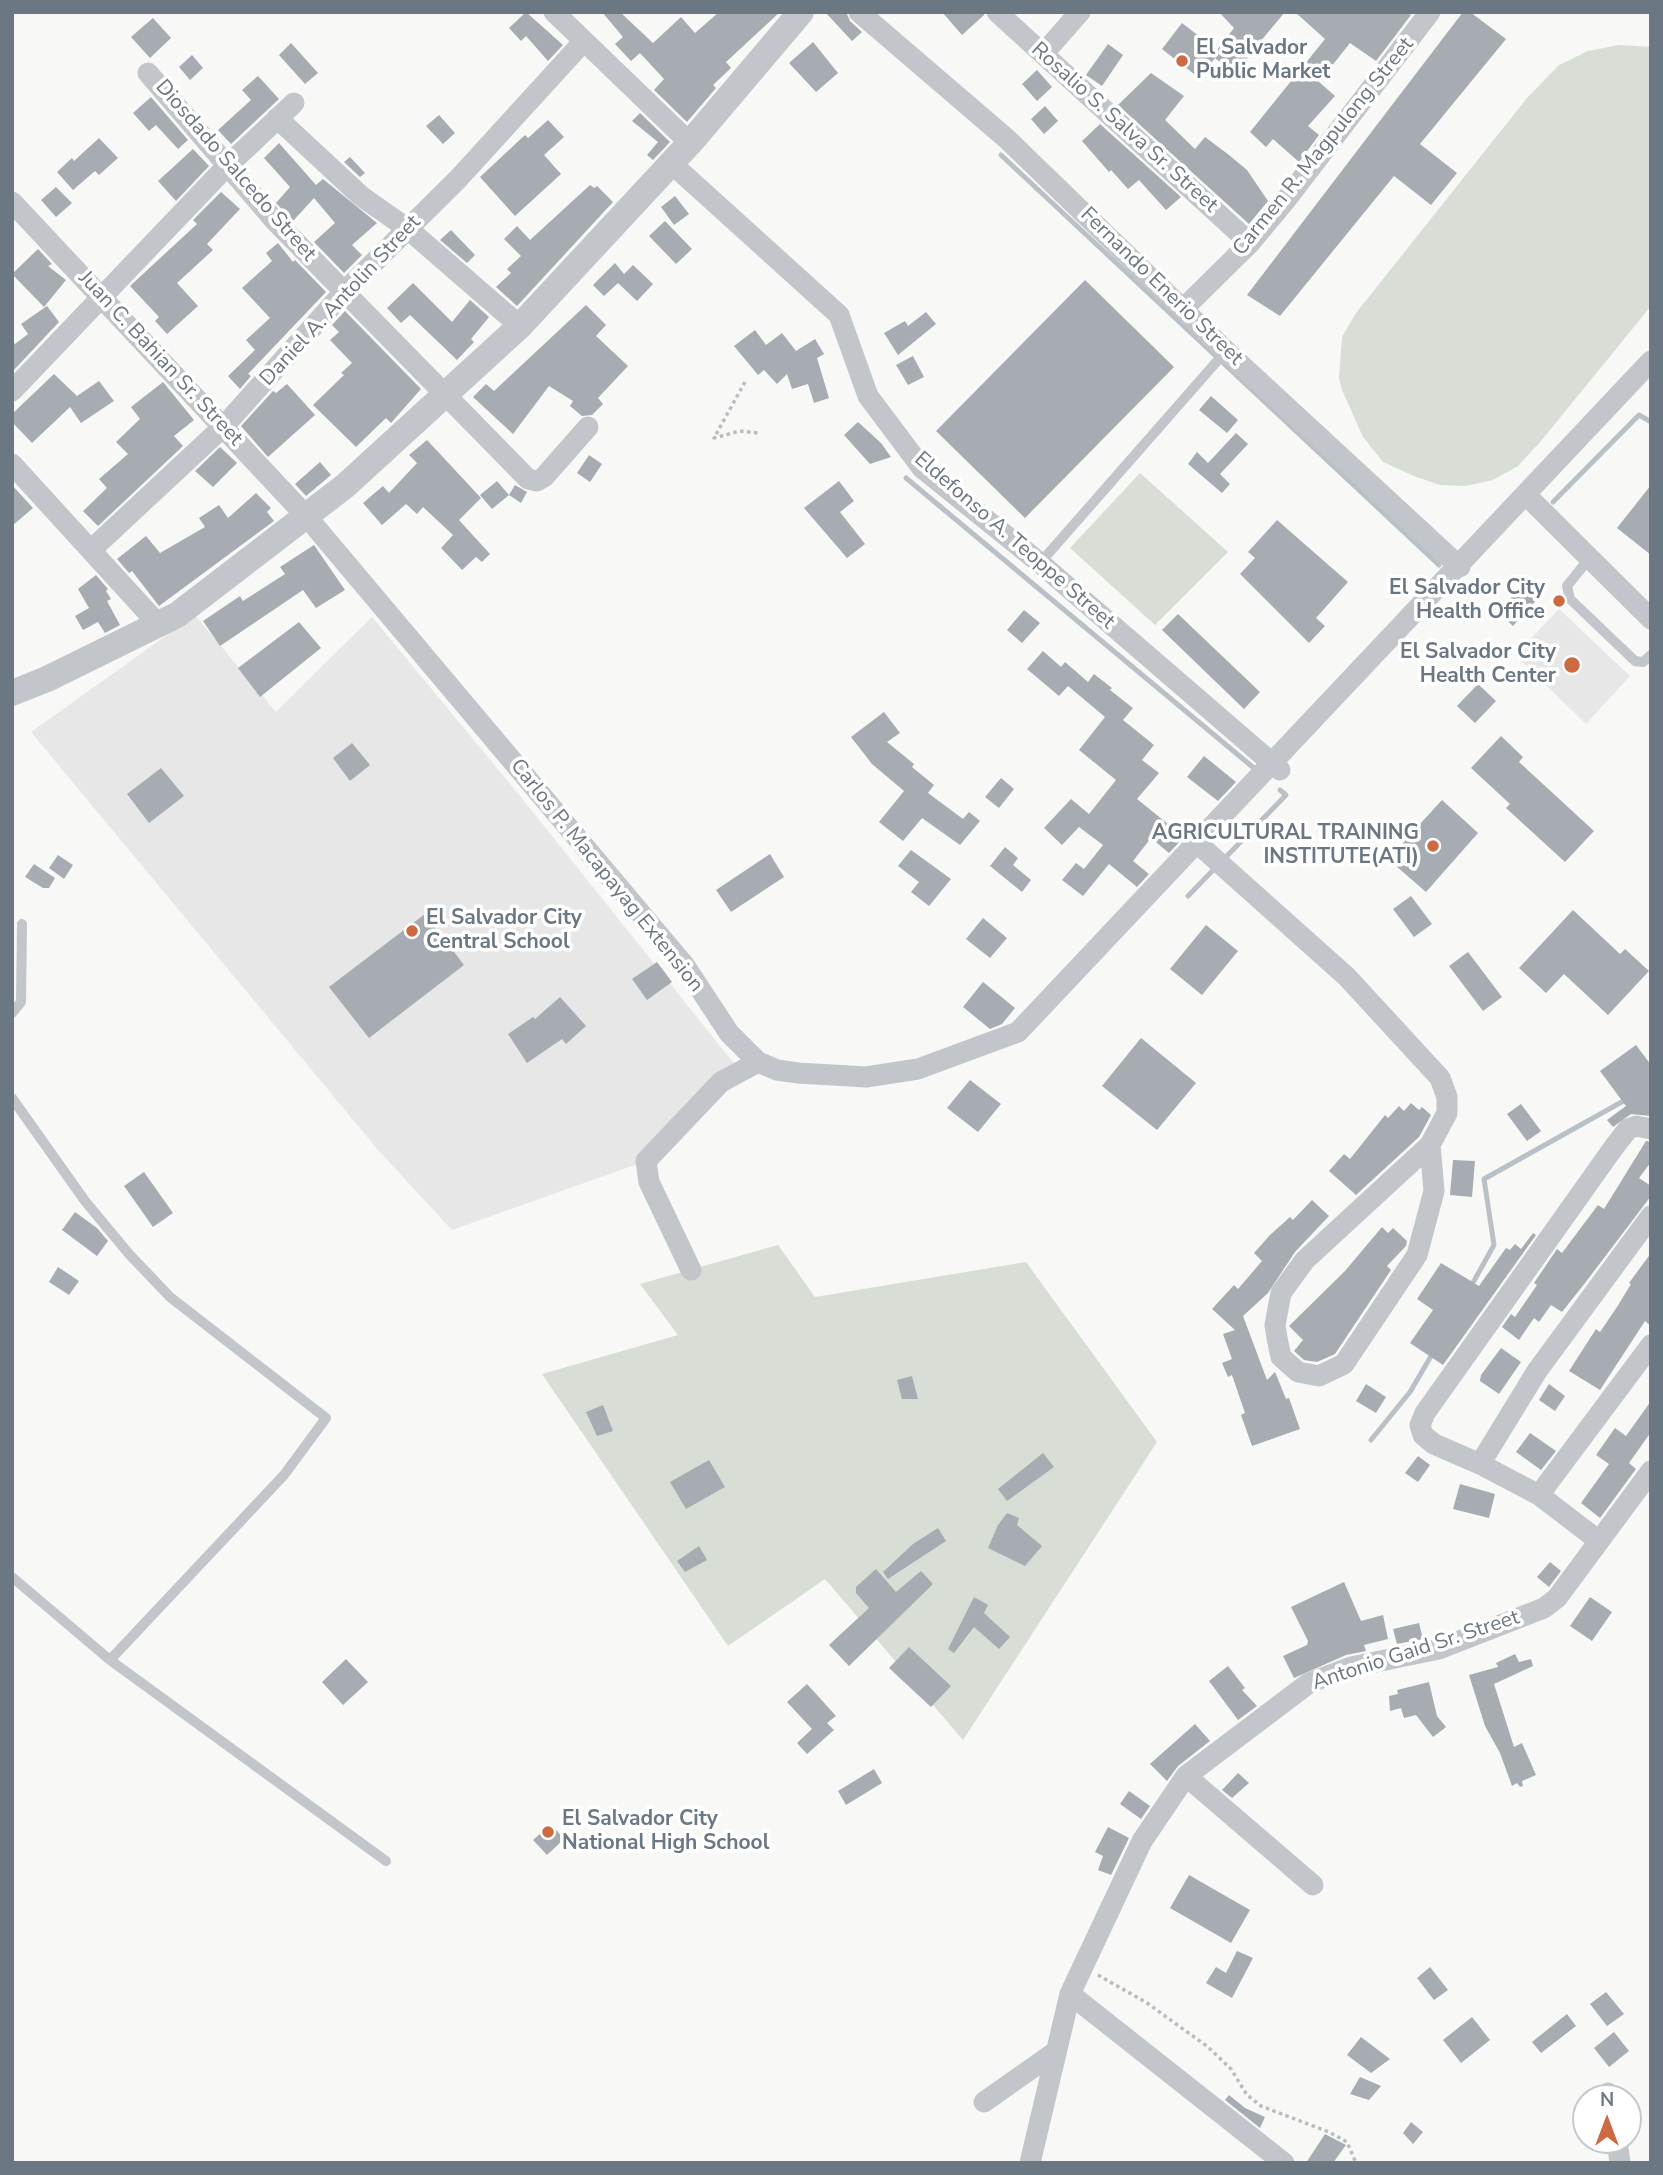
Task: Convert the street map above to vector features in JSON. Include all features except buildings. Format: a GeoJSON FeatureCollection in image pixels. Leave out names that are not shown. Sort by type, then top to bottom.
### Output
{"type":"FeatureCollection","features":[{"type":"Feature","properties":{"kind":"street"},"geometry":{"type":"LineString","coordinates":[[554,12],[690,143]]}},
{"type":"Feature","properties":{"kind":"street"},"geometry":{"type":"LineString","coordinates":[[12,693],[47,680],[159,625],[307,517],[447,396],[520,326],[690,143],[801,12]]}},
{"type":"Feature","properties":{"kind":"street","name":"Fernando Enerio Street"},"geometry":{"type":"LineString","coordinates":[[859,12],[1007,139],[1184,308],[1224,353],[1460,566]]}},
{"type":"Feature","properties":{"kind":"street","name":"Rosalio S. Salva Sr. Street"},"geometry":{"type":"LineString","coordinates":[[997,12],[1250,243]]}},
{"type":"Feature","properties":{"kind":"street"},"geometry":{"type":"LineString","coordinates":[[1043,54],[1080,12]]}},
{"type":"Feature","properties":{"kind":"street","name":"Carmen R. Magpulong Street"},"geometry":{"type":"LineString","coordinates":[[1184,308],[1250,243],[1430,12]]}},
{"type":"Feature","properties":{"kind":"street","name":"Daniel A. Antolin Street"},"geometry":{"type":"LineString","coordinates":[[91,550],[224,426],[344,292],[408,229],[583,42]]}},
{"type":"Feature","properties":{"kind":"street","name":"Diosdado Salcedo Street"},"geometry":{"type":"LineString","coordinates":[[148,73],[226,167],[344,292],[528,479],[537,481],[544,477],[588,427]]}},
{"type":"Feature","properties":{"kind":"street"},"geometry":{"type":"LineString","coordinates":[[12,391],[226,167],[294,103]]}},
{"type":"Feature","properties":{"kind":"street"},"geometry":{"type":"LineString","coordinates":[[277,118],[361,196],[408,229],[520,326]]}},
{"type":"Feature","properties":{"kind":"street","name":"Eldefonso A. Teoppe Street"},"geometry":{"type":"LineString","coordinates":[[671,163],[839,316],[868,396],[922,468],[1040,563],[1276,767]]}},
{"type":"Feature","properties":{"kind":"street","name":"Juan C. Bahian Sr. Street"},"geometry":{"type":"LineString","coordinates":[[12,202],[104,296],[307,517]]}},
{"type":"Feature","properties":{"kind":"street"},"geometry":{"type":"LineString","coordinates":[[1430,1144],[1434,1191],[1417,1255],[1344,1364],[1319,1376],[1298,1372],[1281,1357],[1277,1339],[1277,1305],[1287,1283],[1305,1260],[1430,1144],[1447,1113],[1447,1097],[1440,1078],[1347,977],[1197,843],[1276,767],[1651,361]]}},
{"type":"Feature","properties":{"kind":"street"},"geometry":{"type":"LineString","coordinates":[[12,464],[159,625]]}},
{"type":"Feature","properties":{"kind":"street"},"geometry":{"type":"LineString","coordinates":[[1526,495],[1588,560],[1651,619]]}},
{"type":"Feature","properties":{"kind":"street","name":"Carlos P. Macapayag Extension"},"geometry":{"type":"LineString","coordinates":[[307,517],[685,965],[729,1033],[758,1062],[777,1070],[866,1077],[918,1069],[1018,1032],[1197,843]]}},
{"type":"Feature","properties":{"kind":"street"},"geometry":{"type":"LineString","coordinates":[[691,1270],[649,1182],[646,1161],[721,1082],[758,1062]]}},
{"type":"Feature","properties":{"kind":"street"},"geometry":{"type":"LineString","coordinates":[[1599,1541],[1539,1495],[1480,1464],[1451,1454],[1423,1435],[1420,1425],[1425,1413],[1628,1129],[1636,1126],[1651,1129]]}},
{"type":"Feature","properties":{"kind":"street"},"geometry":{"type":"LineString","coordinates":[[1480,1464],[1537,1371],[1651,1216]]}},
{"type":"Feature","properties":{"kind":"street"},"geometry":{"type":"LineString","coordinates":[[1539,1495],[1651,1345]]}},
{"type":"Feature","properties":{"kind":"street","name":"Antonio Gaid Sr. Street"},"geometry":{"type":"LineString","coordinates":[[1030,2163],[1070,1994],[1081,1966],[1142,1842],[1186,1776],[1256,1720],[1309,1683],[1351,1667],[1438,1649],[1544,1608],[1557,1598],[1651,1471]]}},
{"type":"Feature","properties":{"kind":"street"},"geometry":{"type":"LineString","coordinates":[[1186,1776],[1313,1885]]}},
{"type":"Feature","properties":{"kind":"street"},"geometry":{"type":"LineString","coordinates":[[1070,1994],[1284,2163]]}},
{"type":"Feature","properties":{"kind":"street"},"geometry":{"type":"LineString","coordinates":[[984,2102],[1055,2052]]}},
{"type":"Feature","properties":{"kind":"lane"},"geometry":{"type":"LineString","coordinates":[[1040,563],[1224,353]]}},
{"type":"Feature","properties":{"kind":"lane"},"geometry":{"type":"LineString","coordinates":[[1588,560],[1567,586],[1570,599],[1635,661],[1643,662],[1651,655]]}},
{"type":"Feature","properties":{"kind":"lane"},"geometry":{"type":"LineString","coordinates":[[12,1013],[21,1002],[22,924]]}},
{"type":"Feature","properties":{"kind":"lane"},"geometry":{"type":"LineString","coordinates":[[12,1098],[85,1201],[170,1297],[326,1418],[284,1475],[110,1660]]}},
{"type":"Feature","properties":{"kind":"lane"},"geometry":{"type":"LineString","coordinates":[[12,1577],[110,1660],[386,1861]]}},
{"type":"Feature","properties":{"kind":"path"},"geometry":{"type":"LineString","coordinates":[[744,382],[714,438],[740,431],[758,433]]}},
{"type":"Feature","properties":{"kind":"path"},"geometry":{"type":"LineString","coordinates":[[1081,1966],[1147,2003],[1208,2047],[1231,2069],[1247,2095],[1261,2106],[1329,2132],[1347,2142],[1356,2163]]}},
{"type":"Feature","properties":{"kind":"shaded area"},"geometry":{"type":"Polygon","coordinates":[[[1619,45],[1651,47],[1651,306],[1518,466],[1493,480],[1465,486],[1440,485],[1383,462],[1363,437],[1342,390],[1339,378],[1342,337],[1356,313],[1527,98],[1559,65],[1588,51],[1619,45]]]}},
{"type":"Feature","properties":{"kind":"shaded area"},"geometry":{"type":"Polygon","coordinates":[[[1140,473],[1228,552],[1155,625],[1070,548],[1140,473]]]}},
{"type":"Feature","properties":{"kind":"shaded area","name":"El Salvador City Health Center"},"geometry":{"type":"Polygon","coordinates":[[[1559,609],[1630,676],[1586,724],[1515,655],[1559,609]]]}},
{"type":"Feature","properties":{"kind":"shaded area","name":"El Salvador City Central School"},"geometry":{"type":"Polygon","coordinates":[[[195,615],[276,712],[372,617],[520,796],[736,1066],[646,1161],[452,1230],[379,1151],[31,732],[195,615]]]}},
{"type":"Feature","properties":{"kind":"shaded area"},"geometry":{"type":"Polygon","coordinates":[[[778,1245],[815,1297],[1026,1262],[1157,1442],[963,1740],[825,1579],[728,1646],[542,1374],[678,1335],[640,1284],[778,1245]]]}},
{"type":"Feature","properties":{"kind":"waterway"},"geometry":{"type":"LineString","coordinates":[[1001,155],[1439,565]]}},
{"type":"Feature","properties":{"kind":"waterway"},"geometry":{"type":"LineString","coordinates":[[1553,502],[1639,415],[1651,422]]}},
{"type":"Feature","properties":{"kind":"waterway"},"geometry":{"type":"LineString","coordinates":[[906,478],[1255,769]]}},
{"type":"Feature","properties":{"kind":"waterway"},"geometry":{"type":"LineString","coordinates":[[1466,587],[1471,591]]}},
{"type":"Feature","properties":{"kind":"waterway"},"geometry":{"type":"LineString","coordinates":[[1224,859],[1286,795],[1280,790]]}},
{"type":"Feature","properties":{"kind":"waterway"},"geometry":{"type":"LineString","coordinates":[[1188,896],[1217,866]]}},
{"type":"Feature","properties":{"kind":"waterway"},"geometry":{"type":"LineString","coordinates":[[1470,1288],[1494,1245],[1484,1179],[1627,1099]]}},
{"type":"Feature","properties":{"kind":"waterway"},"geometry":{"type":"LineString","coordinates":[[1371,1440],[1410,1392],[1434,1351]]}},
{"type":"Feature","properties":{"kind":"place","name":"El Salvador Public Market"},"geometry":{"type":"Point","coordinates":[1182,61]}},
{"type":"Feature","properties":{"kind":"place","name":"El Salvador City Health Office"},"geometry":{"type":"Point","coordinates":[1559,601]}},
{"type":"Feature","properties":{"kind":"place","name":"El Salvador City Health Center"},"geometry":{"type":"Point","coordinates":[1572,665]}},
{"type":"Feature","properties":{"kind":"place","name":"AGRICULTURAL TRAINING INSTITUTE(ATI)"},"geometry":{"type":"Point","coordinates":[1433,846]}},
{"type":"Feature","properties":{"kind":"place","name":"El Salvador City Central School"},"geometry":{"type":"Point","coordinates":[412,931]}},
{"type":"Feature","properties":{"kind":"place","name":"El Salvador City National High School"},"geometry":{"type":"Point","coordinates":[548,1832]}}]}
